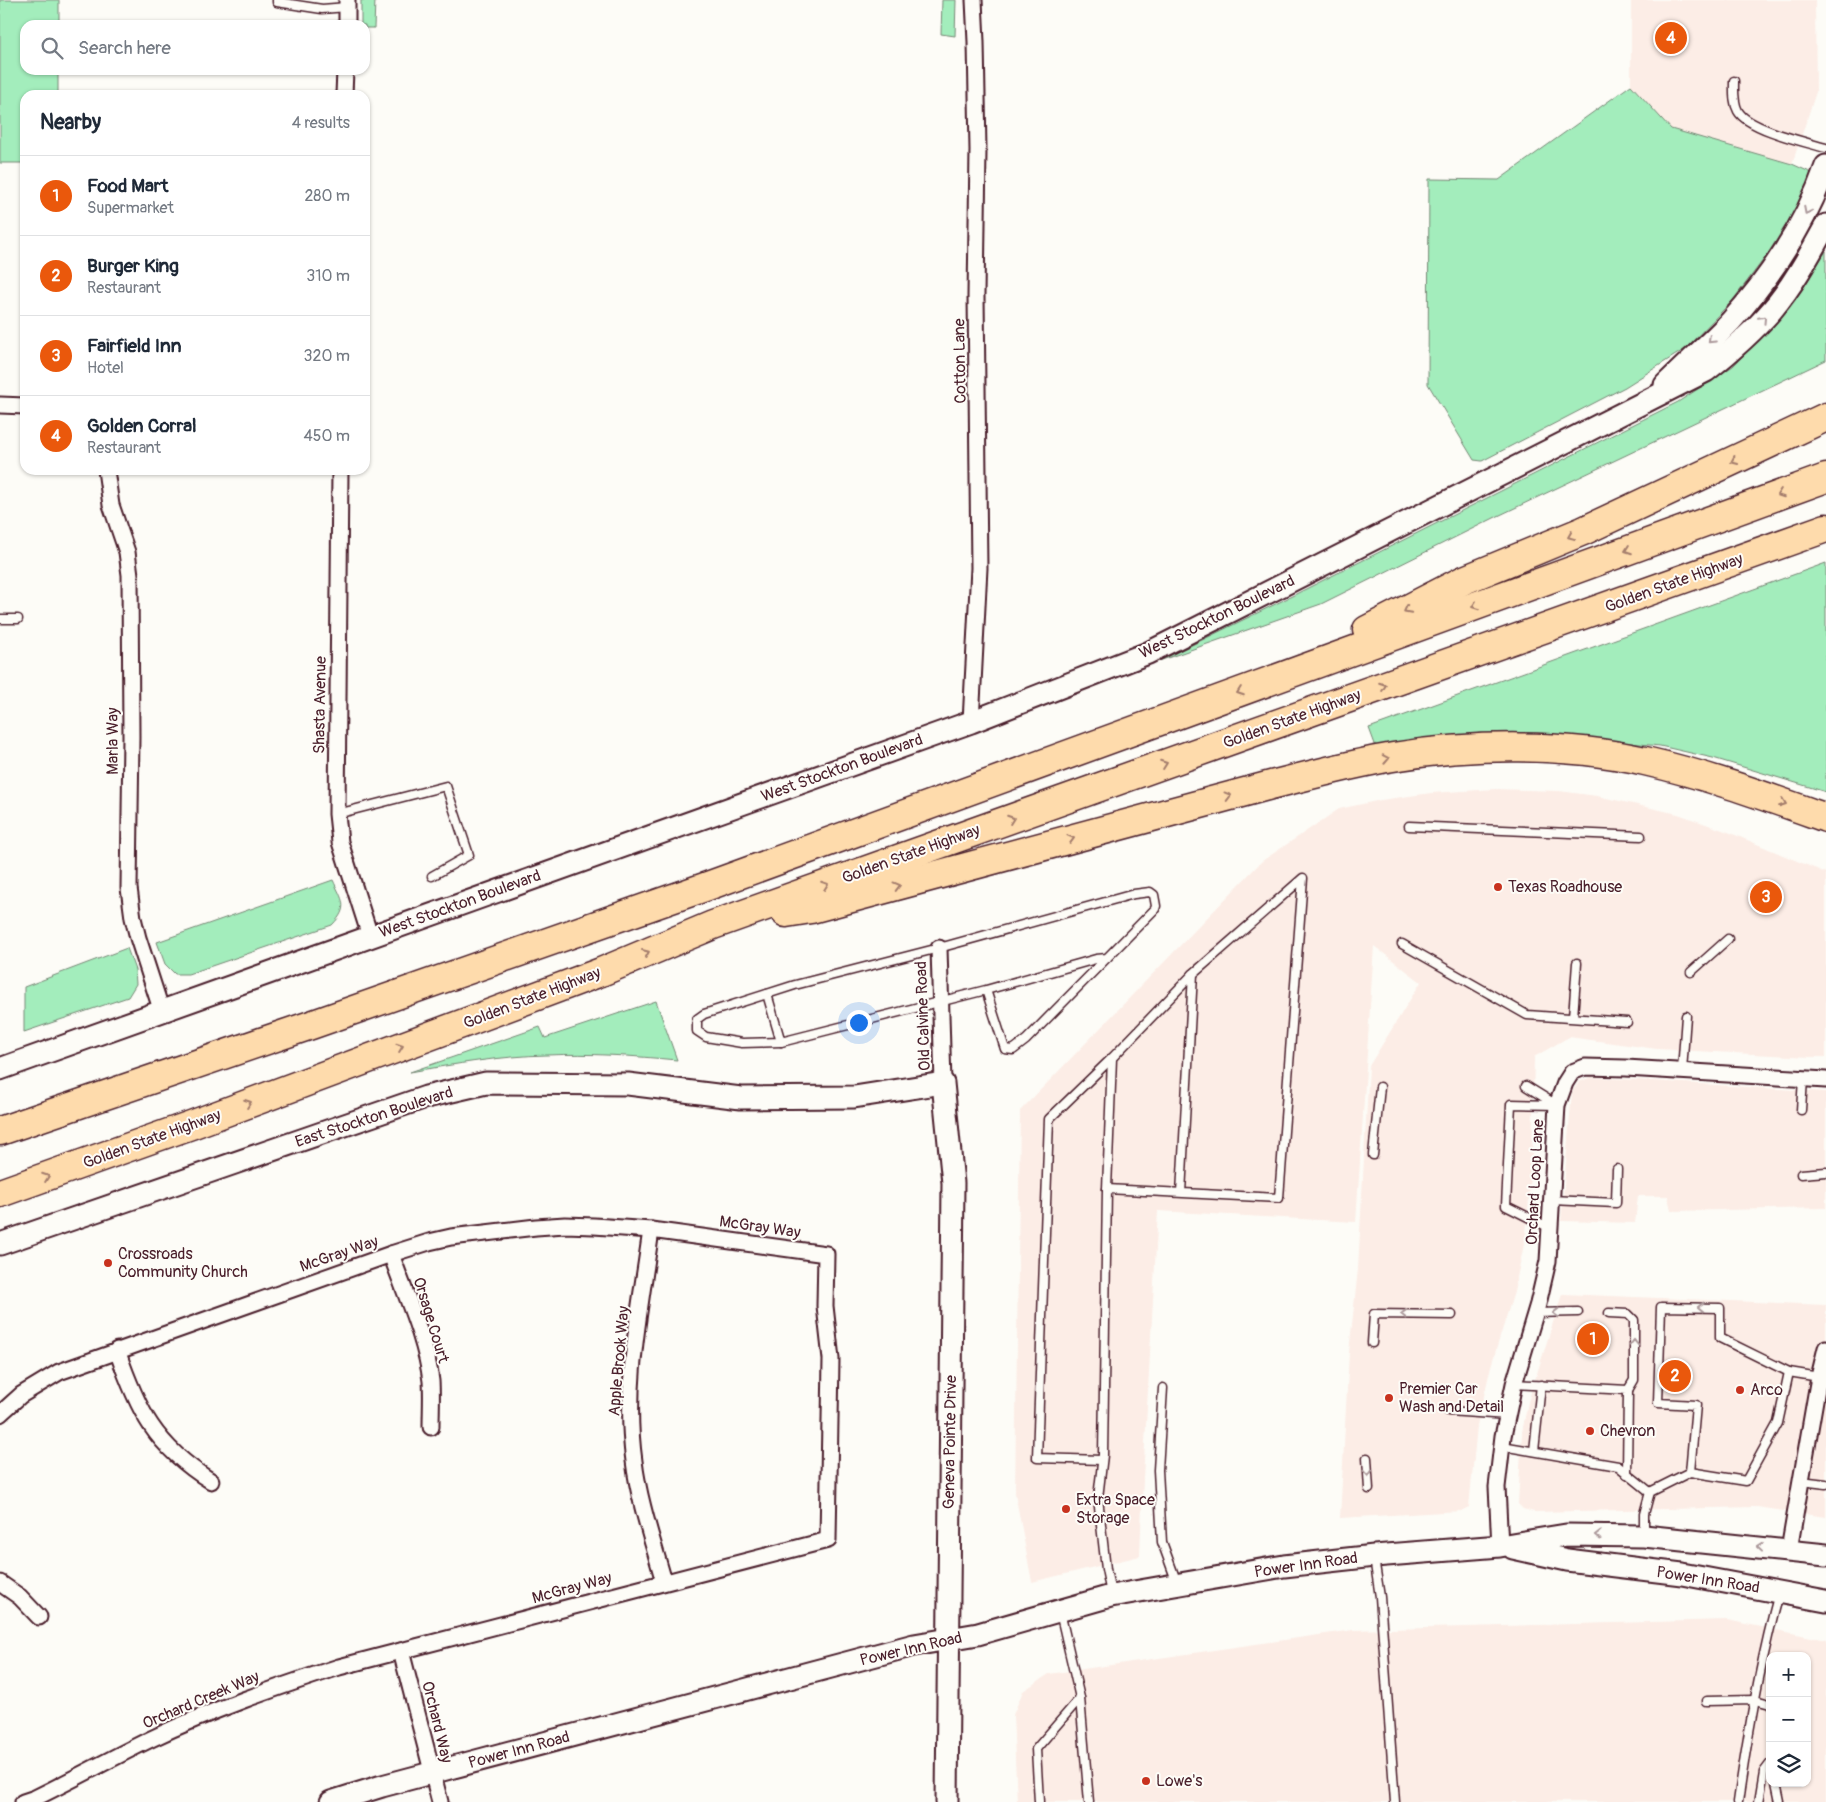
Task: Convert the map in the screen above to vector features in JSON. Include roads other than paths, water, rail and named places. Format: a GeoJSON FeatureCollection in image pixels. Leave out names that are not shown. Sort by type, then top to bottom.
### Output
{"type":"FeatureCollection","features":[{"type":"Feature","properties":{"kind":"highway"},"geometry":{"type":"LineString","coordinates":[[1266,683],[1464,580],[1583,531],[1826,417]]}},
{"type":"Feature","properties":{"kind":"highway"},"geometry":{"type":"LineString","coordinates":[[0,1131],[311,1025],[696,890],[1826,478]]}},
{"type":"Feature","properties":{"kind":"highway","name":"Golden State Highway"},"geometry":{"type":"LineString","coordinates":[[0,1193],[201,1121],[592,976],[713,925],[1826,528]]}},
{"type":"Feature","properties":{"kind":"highway"},"geometry":{"type":"LineString","coordinates":[[713,925],[811,909],[1342,767],[1394,757],[1448,751],[1505,748],[1550,749],[1608,754],[1645,761],[1694,774],[1826,818]]}},
{"type":"Feature","properties":{"kind":"street","name":"Cotton Lane"},"geometry":{"type":"LineString","coordinates":[[971,722],[979,568],[976,296],[978,150],[974,0]]}},
{"type":"Feature","properties":{"kind":"street"},"geometry":{"type":"LineString","coordinates":[[346,20],[347,4]]}},
{"type":"Feature","properties":{"kind":"street"},"geometry":{"type":"LineString","coordinates":[[344,90],[345,75]]}},
{"type":"Feature","properties":{"kind":"street","name":"West Stockton Boulevard"},"geometry":{"type":"LineString","coordinates":[[1653,396],[1730,322],[1773,269],[1810,207],[1826,166]]}},
{"type":"Feature","properties":{"kind":"street","name":"West Stockton Boulevard"},"geometry":{"type":"LineString","coordinates":[[0,1069],[971,722],[1148,653],[1706,370],[1753,330],[1787,291],[1812,252],[1826,225]]}},
{"type":"Feature","properties":{"kind":"street"},"geometry":{"type":"LineString","coordinates":[[0,405],[20,406]]}},
{"type":"Feature","properties":{"kind":"street","name":"Marla Way"},"geometry":{"type":"LineString","coordinates":[[107,475],[112,506],[127,552],[130,575],[131,736],[128,888],[133,918],[162,1012]]}},
{"type":"Feature","properties":{"kind":"street","name":"Shasta Avenue"},"geometry":{"type":"LineString","coordinates":[[340,475],[337,814],[340,842],[370,936]]}},
{"type":"Feature","properties":{"kind":"street","name":"Old Calvine Road"},"geometry":{"type":"LineString","coordinates":[[939,948],[943,1083]]}},
{"type":"Feature","properties":{"kind":"street","name":"Orchard Loop Lane"},"geometry":{"type":"LineString","coordinates":[[1500,1546],[1497,1486],[1502,1446],[1514,1384],[1536,1312],[1548,1261],[1557,1105],[1565,1083],[1572,1072],[1585,1067],[1826,1080]]}},
{"type":"Feature","properties":{"kind":"street","name":"East Stockton Boulevard"},"geometry":{"type":"LineString","coordinates":[[0,1244],[426,1097],[486,1083],[628,1084],[750,1098],[854,1097],[943,1083]]}},
{"type":"Feature","properties":{"kind":"street","name":"Geneva Pointe Drive"},"geometry":{"type":"LineString","coordinates":[[943,1083],[953,1183],[947,1640],[947,1802]]}},
{"type":"Feature","properties":{"kind":"street","name":"McGray Way"},"geometry":{"type":"LineString","coordinates":[[0,1414],[39,1382],[59,1372],[391,1254],[451,1237],[536,1227],[594,1226],[651,1230],[826,1254],[825,1306],[831,1359],[828,1540],[401,1651]]}},
{"type":"Feature","properties":{"kind":"street","name":"Apple Brook Way"},"geometry":{"type":"LineString","coordinates":[[651,1230],[633,1364],[630,1412],[635,1468],[664,1582]]}},
{"type":"Feature","properties":{"kind":"street","name":"Orsage Court"},"geometry":{"type":"LineString","coordinates":[[391,1254],[427,1360],[432,1400],[430,1427]]}},
{"type":"Feature","properties":{"kind":"street"},"geometry":{"type":"LineString","coordinates":[[1789,1550],[1801,1481],[1818,1404],[1820,1377],[1826,1348]]}},
{"type":"Feature","properties":{"kind":"street"},"geometry":{"type":"LineString","coordinates":[[117,1350],[137,1403],[148,1422],[176,1456],[193,1470],[211,1481]]}},
{"type":"Feature","properties":{"kind":"street","name":"Power Inn Road"},"geometry":{"type":"LineString","coordinates":[[331,1802],[382,1786],[914,1645],[978,1634],[1111,1596],[1284,1566],[1374,1556],[1500,1546],[1566,1534],[1644,1536],[1826,1554]]}},
{"type":"Feature","properties":{"kind":"street","name":"Power Inn Road"},"geometry":{"type":"LineString","coordinates":[[1500,1546],[1567,1560],[1682,1574],[1826,1601]]}},
{"type":"Feature","properties":{"kind":"street"},"geometry":{"type":"LineString","coordinates":[[0,1583],[20,1597],[39,1617]]}},
{"type":"Feature","properties":{"kind":"street","name":"Orchard Way"},"geometry":{"type":"LineString","coordinates":[[401,1651],[440,1802]]}},
{"type":"Feature","properties":{"kind":"street","name":"Orchard Creek Way"},"geometry":{"type":"LineString","coordinates":[[23,1802],[35,1798],[152,1739],[217,1710],[272,1689],[339,1667],[401,1651]]}},
{"type":"Feature","properties":{"kind":"lane"},"geometry":{"type":"LineString","coordinates":[[277,0],[277,2],[322,9],[347,4]]}},
{"type":"Feature","properties":{"kind":"lane"},"geometry":{"type":"LineString","coordinates":[[1734,81],[1734,98],[1738,111],[1744,119],[1755,126],[1826,148]]}},
{"type":"Feature","properties":{"kind":"lane"},"geometry":{"type":"LineString","coordinates":[[0,619],[18,618]]}},
{"type":"Feature","properties":{"kind":"lane"},"geometry":{"type":"LineString","coordinates":[[337,814],[446,786],[469,855],[432,876]]}},
{"type":"Feature","properties":{"kind":"lane"},"geometry":{"type":"LineString","coordinates":[[1409,826],[1641,836]]}},
{"type":"Feature","properties":{"kind":"lane"},"geometry":{"type":"LineString","coordinates":[[1102,1460],[1037,1458],[1049,1119],[1112,1058],[1193,974],[1303,878],[1279,1198],[1107,1189]]}},
{"type":"Feature","properties":{"kind":"lane"},"geometry":{"type":"LineString","coordinates":[[986,990],[1005,1049],[1013,1050],[1026,1040],[1107,958],[1155,909],[1154,895],[1150,892],[1134,894],[767,994],[704,1014],[696,1019],[697,1031],[706,1037],[742,1043],[781,1042],[986,990],[1096,959],[1107,958]]}},
{"type":"Feature","properties":{"kind":"lane"},"geometry":{"type":"LineString","coordinates":[[1691,972],[1728,939]]}},
{"type":"Feature","properties":{"kind":"lane"},"geometry":{"type":"LineString","coordinates":[[1402,944],[1527,1015],[1627,1022]]}},
{"type":"Feature","properties":{"kind":"lane"},"geometry":{"type":"LineString","coordinates":[[1573,1017],[1577,963]]}},
{"type":"Feature","properties":{"kind":"lane"},"geometry":{"type":"LineString","coordinates":[[1181,1193],[1193,974]]}},
{"type":"Feature","properties":{"kind":"lane"},"geometry":{"type":"LineString","coordinates":[[767,994],[781,1042]]}},
{"type":"Feature","properties":{"kind":"lane"},"geometry":{"type":"LineString","coordinates":[[1682,1071],[1686,1016]]}},
{"type":"Feature","properties":{"kind":"lane"},"geometry":{"type":"LineString","coordinates":[[1111,1596],[1098,1498],[1102,1460],[1107,1189],[1112,1058]]}},
{"type":"Feature","properties":{"kind":"lane"},"geometry":{"type":"LineString","coordinates":[[1801,1110],[1803,1079]]}},
{"type":"Feature","properties":{"kind":"lane"},"geometry":{"type":"LineString","coordinates":[[1526,1086],[1557,1105]]}},
{"type":"Feature","properties":{"kind":"lane"},"geometry":{"type":"LineString","coordinates":[[1373,1155],[1380,1087]]}},
{"type":"Feature","properties":{"kind":"lane"},"geometry":{"type":"LineString","coordinates":[[1550,1228],[1506,1206],[1507,1162],[1511,1104],[1557,1105]]}},
{"type":"Feature","properties":{"kind":"lane"},"geometry":{"type":"LineString","coordinates":[[1552,1200],[1616,1203],[1617,1169]]}},
{"type":"Feature","properties":{"kind":"lane"},"geometry":{"type":"LineString","coordinates":[[1800,1174],[1826,1172]]}},
{"type":"Feature","properties":{"kind":"lane"},"geometry":{"type":"LineString","coordinates":[[1690,1472],[1696,1405],[1658,1403],[1661,1307],[1720,1308],[1720,1338],[1790,1372],[1820,1377]]}},
{"type":"Feature","properties":{"kind":"lane"},"geometry":{"type":"LineString","coordinates":[[1536,1312],[1578,1312]]}},
{"type":"Feature","properties":{"kind":"lane"},"geometry":{"type":"LineString","coordinates":[[1609,1313],[1628,1314],[1634,1320],[1634,1380],[1628,1390],[1627,1474]]}},
{"type":"Feature","properties":{"kind":"lane"},"geometry":{"type":"LineString","coordinates":[[1372,1344],[1374,1314],[1452,1315]]}},
{"type":"Feature","properties":{"kind":"lane"},"geometry":{"type":"LineString","coordinates":[[1644,1536],[1644,1514],[1650,1492],[1690,1472],[1746,1481],[1778,1423],[1790,1372]]}},
{"type":"Feature","properties":{"kind":"lane"},"geometry":{"type":"LineString","coordinates":[[1514,1384],[1628,1390]]}},
{"type":"Feature","properties":{"kind":"lane"},"geometry":{"type":"LineString","coordinates":[[1534,1451],[1541,1385]]}},
{"type":"Feature","properties":{"kind":"lane"},"geometry":{"type":"LineString","coordinates":[[1163,1388],[1158,1470],[1162,1542],[1178,1584]]}},
{"type":"Feature","properties":{"kind":"lane"},"geometry":{"type":"LineString","coordinates":[[1448,1411],[1507,1414]]}},
{"type":"Feature","properties":{"kind":"lane"},"geometry":{"type":"LineString","coordinates":[[1502,1446],[1618,1466],[1650,1492]]}},
{"type":"Feature","properties":{"kind":"lane"},"geometry":{"type":"LineString","coordinates":[[1367,1458],[1369,1488]]}},
{"type":"Feature","properties":{"kind":"lane"},"geometry":{"type":"LineString","coordinates":[[1801,1481],[1826,1484]]}},
{"type":"Feature","properties":{"kind":"lane"},"geometry":{"type":"LineString","coordinates":[[1374,1556],[1381,1616],[1395,1802]]}},
{"type":"Feature","properties":{"kind":"lane"},"geometry":{"type":"LineString","coordinates":[[1738,1802],[1755,1700],[1779,1592]]}},
{"type":"Feature","properties":{"kind":"lane"},"geometry":{"type":"LineString","coordinates":[[1059,1610],[1080,1698],[1089,1802]]}},
{"type":"Feature","properties":{"kind":"lane"},"geometry":{"type":"LineString","coordinates":[[1039,1802],[1036,1749],[1080,1698]]}},
{"type":"Feature","properties":{"kind":"lane"},"geometry":{"type":"LineString","coordinates":[[1707,1701],[1755,1700],[1766,1703]]}},
{"type":"Feature","properties":{"kind":"lane"},"geometry":{"type":"LineString","coordinates":[[1759,1802],[1766,1769]]}},
{"type":"Feature","properties":{"kind":"lane"},"geometry":{"type":"LineString","coordinates":[[1777,1787],[1780,1802]]}},
{"type":"Feature","properties":{"kind":"place","name":"Golden Corral"},"geometry":{"type":"Point","coordinates":[1671,38]}},
{"type":"Feature","properties":{"kind":"place","name":"Texas Roadhouse"},"geometry":{"type":"Point","coordinates":[1498,887]}},
{"type":"Feature","properties":{"kind":"place","name":"Fairfield Inn"},"geometry":{"type":"Point","coordinates":[1766,897]}},
{"type":"Feature","properties":{"kind":"place","name":"Crossroads Community Church"},"geometry":{"type":"Point","coordinates":[108,1263]}},
{"type":"Feature","properties":{"kind":"place","name":"Food Mart"},"geometry":{"type":"Point","coordinates":[1593,1339]}},
{"type":"Feature","properties":{"kind":"place","name":"Burger King"},"geometry":{"type":"Point","coordinates":[1675,1376]}},
{"type":"Feature","properties":{"kind":"place","name":"Arco"},"geometry":{"type":"Point","coordinates":[1740,1390]}},
{"type":"Feature","properties":{"kind":"place","name":"Premier Car Wash and Detail"},"geometry":{"type":"Point","coordinates":[1389,1398]}},
{"type":"Feature","properties":{"kind":"place","name":"Chevron"},"geometry":{"type":"Point","coordinates":[1590,1431]}},
{"type":"Feature","properties":{"kind":"place","name":"Extra Space Storage"},"geometry":{"type":"Point","coordinates":[1066,1509]}},
{"type":"Feature","properties":{"kind":"place","name":"Lowe's"},"geometry":{"type":"Point","coordinates":[1146,1781]}}]}
